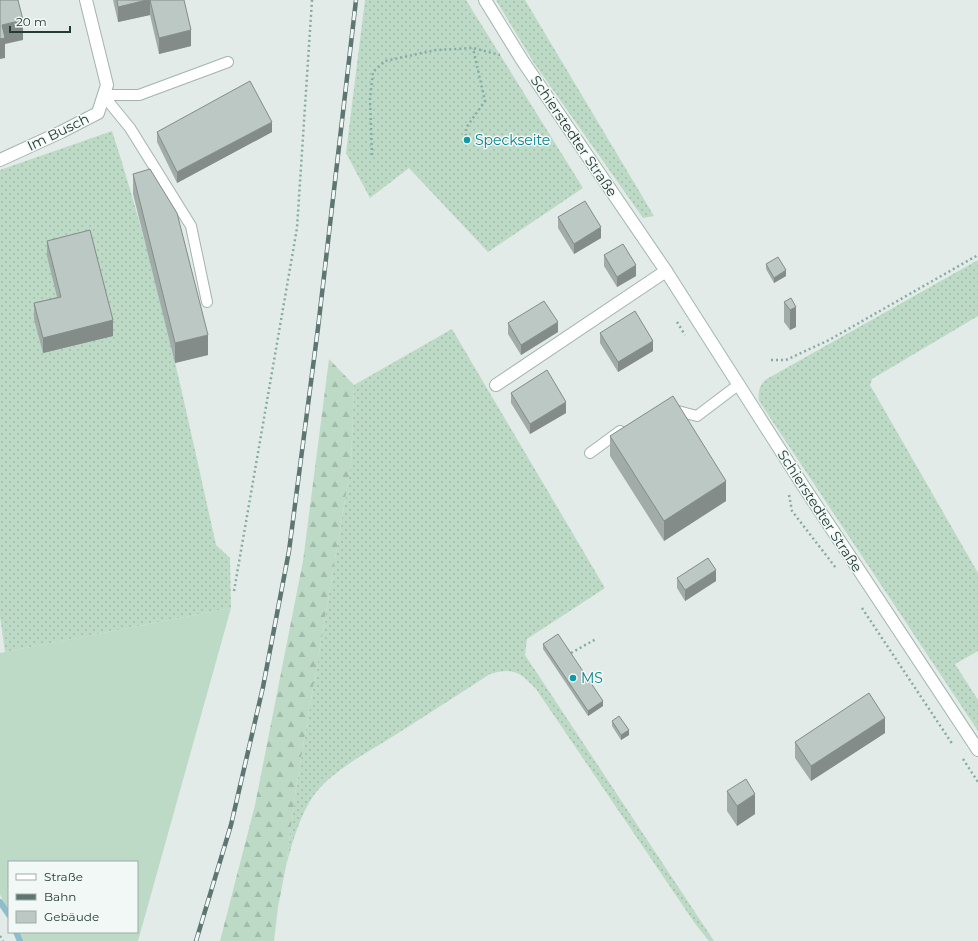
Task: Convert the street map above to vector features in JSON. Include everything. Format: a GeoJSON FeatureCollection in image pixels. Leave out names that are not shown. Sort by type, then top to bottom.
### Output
{"type":"FeatureCollection","features":[{"type":"Feature","properties":{"kind":"street","name":"Im Busch"},"geometry":{"type":"LineString","coordinates":[[0,160],[98,113],[107,85],[86,0]]}},
{"type":"Feature","properties":{"kind":"street","name":"Schierstedter Straße"},"geometry":{"type":"LineString","coordinates":[[485,0],[522,60],[666,271],[738,385],[978,750]]}},
{"type":"Feature","properties":{"kind":"street"},"geometry":{"type":"LineString","coordinates":[[496,385],[666,271]]}},
{"type":"Feature","properties":{"kind":"lane"},"geometry":{"type":"LineString","coordinates":[[103,95],[139,95],[228,62]]}},
{"type":"Feature","properties":{"kind":"lane"},"geometry":{"type":"LineString","coordinates":[[103,95],[130,128],[191,226],[207,302]]}},
{"type":"Feature","properties":{"kind":"lane"},"geometry":{"type":"LineString","coordinates":[[658,408],[677,410],[697,416],[738,385]]}},
{"type":"Feature","properties":{"kind":"lane"},"geometry":{"type":"LineString","coordinates":[[590,453],[631,423]]}},
{"type":"Feature","properties":{"kind":"path"},"geometry":{"type":"LineString","coordinates":[[234,591],[297,228],[312,0]]}},
{"type":"Feature","properties":{"kind":"path"},"geometry":{"type":"LineString","coordinates":[[372,155],[370,99],[373,72],[385,61],[436,50],[473,48],[522,60]]}},
{"type":"Feature","properties":{"kind":"path"},"geometry":{"type":"LineString","coordinates":[[466,136],[466,128],[485,102],[473,48]]}},
{"type":"Feature","properties":{"kind":"path"},"geometry":{"type":"LineString","coordinates":[[771,360],[786,360],[829,340],[978,255]]}},
{"type":"Feature","properties":{"kind":"path"},"geometry":{"type":"LineString","coordinates":[[571,653],[596,639]]}},
{"type":"Feature","properties":{"kind":"path"},"geometry":{"type":"LineString","coordinates":[[0,936],[3,941]]}},
{"type":"Feature","properties":{"kind":"green space"},"geometry":{"type":"Polygon","coordinates":[[[365,0],[466,0],[583,188],[488,252],[409,168],[370,198],[346,153],[365,0]]]}},
{"type":"Feature","properties":{"kind":"green space"},"geometry":{"type":"Polygon","coordinates":[[[496,0],[525,0],[654,216],[643,218],[534,63],[496,0]]]}},
{"type":"Feature","properties":{"kind":"green space"},"geometry":{"type":"Polygon","coordinates":[[[112,131],[128,182],[169,336],[216,545],[230,558],[231,608],[5,652],[0,616],[0,170],[112,131]]]}},
{"type":"Feature","properties":{"kind":"green space"},"geometry":{"type":"Polygon","coordinates":[[[978,260],[978,316],[872,379],[870,385],[978,573],[978,651],[955,664],[978,700],[978,731],[759,401],[759,389],[765,380],[978,260]]]}},
{"type":"Feature","properties":{"kind":"green space"},"geometry":{"type":"Polygon","coordinates":[[[452,329],[605,588],[527,639],[525,655],[714,941],[709,941],[696,925],[536,689],[525,678],[516,672],[505,671],[490,674],[356,759],[328,779],[314,795],[304,812],[291,847],[286,866],[296,788],[351,465],[354,385],[452,329]]]}},
{"type":"Feature","properties":{"kind":"green space"},"geometry":{"type":"Polygon","coordinates":[[[329,359],[354,385],[351,465],[296,788],[286,866],[278,907],[274,941],[220,941],[255,805],[303,561],[329,359]]]}},
{"type":"Feature","properties":{"kind":"green space"},"geometry":{"type":"Polygon","coordinates":[[[231,608],[138,941],[21,941],[17,933],[138,933],[138,861],[8,861],[8,912],[0,894],[0,653],[231,608]]]}},
{"type":"Feature","properties":{"kind":"building"},"geometry":{"type":"Polygon","coordinates":[[[0,0],[18,0],[23,20],[2,25],[5,38],[0,39],[0,0]]]}},
{"type":"Feature","properties":{"kind":"building"},"geometry":{"type":"Polygon","coordinates":[[[117,0],[147,0],[118,7],[117,0]]]}},
{"type":"Feature","properties":{"kind":"building"},"geometry":{"type":"Polygon","coordinates":[[[150,0],[184,0],[191,30],[159,38],[150,0]]]}},
{"type":"Feature","properties":{"kind":"building"},"geometry":{"type":"Polygon","coordinates":[[[250,81],[272,122],[177,172],[157,132],[250,81]]]}},
{"type":"Feature","properties":{"kind":"building"},"geometry":{"type":"Polygon","coordinates":[[[150,169],[177,213],[208,335],[175,343],[133,174],[150,169]]]}},
{"type":"Feature","properties":{"kind":"building"},"geometry":{"type":"Polygon","coordinates":[[[585,201],[601,227],[574,244],[558,217],[585,201]]]}},
{"type":"Feature","properties":{"kind":"building"},"geometry":{"type":"Polygon","coordinates":[[[90,230],[113,320],[43,338],[34,303],[61,297],[47,241],[90,230]]]}},
{"type":"Feature","properties":{"kind":"building"},"geometry":{"type":"Polygon","coordinates":[[[623,244],[636,265],[617,277],[604,255],[623,244]]]}},
{"type":"Feature","properties":{"kind":"building"},"geometry":{"type":"Polygon","coordinates":[[[778,257],[786,270],[774,278],[766,264],[778,257]]]}},
{"type":"Feature","properties":{"kind":"building"},"geometry":{"type":"Polygon","coordinates":[[[791,298],[796,307],[790,310],[784,302],[791,298]]]}},
{"type":"Feature","properties":{"kind":"building"},"geometry":{"type":"Polygon","coordinates":[[[544,301],[558,322],[521,345],[508,323],[544,301]]]}},
{"type":"Feature","properties":{"kind":"building"},"geometry":{"type":"Polygon","coordinates":[[[635,311],[653,341],[618,362],[600,333],[635,311]]]}},
{"type":"Feature","properties":{"kind":"building"},"geometry":{"type":"Polygon","coordinates":[[[547,370],[566,402],[530,424],[511,393],[547,370]]]}},
{"type":"Feature","properties":{"kind":"building"},"geometry":{"type":"Polygon","coordinates":[[[673,396],[726,481],[664,521],[610,436],[673,396]]]}},
{"type":"Feature","properties":{"kind":"building"},"geometry":{"type":"Polygon","coordinates":[[[708,558],[716,570],[685,590],[677,578],[708,558]]]}},
{"type":"Feature","properties":{"kind":"building","name":"MS"},"geometry":{"type":"Polygon","coordinates":[[[558,634],[603,701],[588,711],[543,644],[558,634]]]}},
{"type":"Feature","properties":{"kind":"building"},"geometry":{"type":"Polygon","coordinates":[[[869,693],[885,718],[811,766],[795,742],[869,693]]]}},
{"type":"Feature","properties":{"kind":"building"},"geometry":{"type":"Polygon","coordinates":[[[619,716],[629,730],[621,735],[612,721],[619,716]]]}},
{"type":"Feature","properties":{"kind":"building"},"geometry":{"type":"Polygon","coordinates":[[[746,779],[755,794],[737,806],[727,791],[746,779]]]}},
{"type":"Feature","properties":{"kind":"waterway"},"geometry":{"type":"LineString","coordinates":[[0,902],[8,914]]}},
{"type":"Feature","properties":{"kind":"waterway"},"geometry":{"type":"LineString","coordinates":[[16,933],[20,941]]}},
{"type":"Feature","properties":{"kind":"railway"},"geometry":{"type":"LineString","coordinates":[[196,941],[231,825],[263,687],[289,551],[318,328],[356,0]]}},
{"type":"Feature","properties":{"kind":"place","name":"Speckseite"},"geometry":{"type":"Point","coordinates":[467,140]}},
{"type":"Feature","properties":{"kind":"place","name":"MS"},"geometry":{"type":"Point","coordinates":[573,678]}}]}
